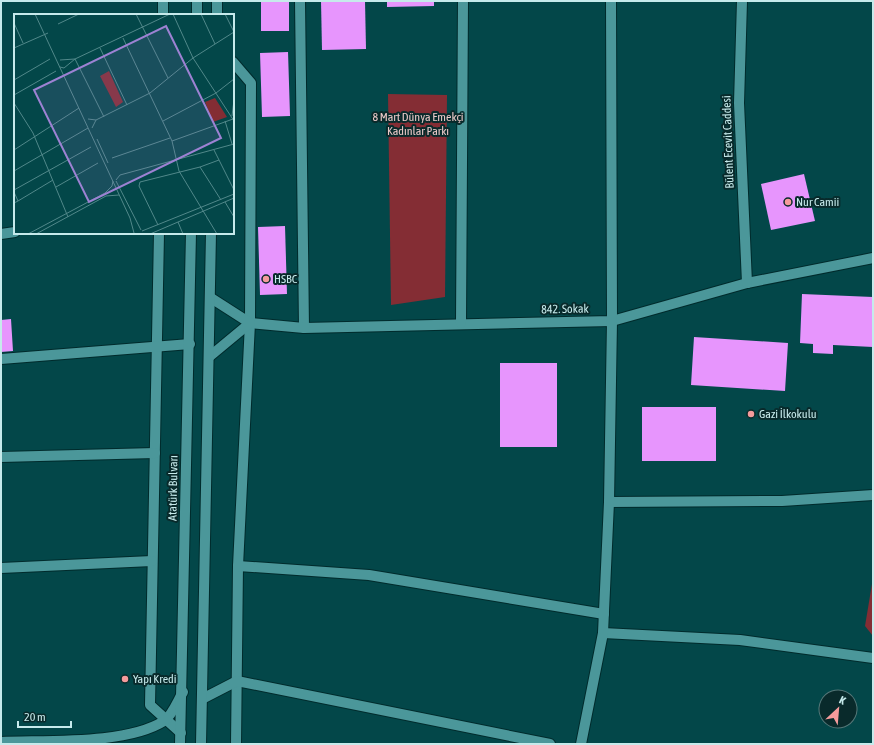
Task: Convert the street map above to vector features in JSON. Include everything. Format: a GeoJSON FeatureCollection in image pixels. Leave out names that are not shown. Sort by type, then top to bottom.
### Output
{"type":"FeatureCollection","features":[{"type":"Feature","properties":{"kind":"street"},"geometry":{"type":"LineString","coordinates":[[163,14],[164,1]]}},
{"type":"Feature","properties":{"kind":"street"},"geometry":{"type":"LineString","coordinates":[[197,1],[197,14]]}},
{"type":"Feature","properties":{"kind":"street"},"geometry":{"type":"LineString","coordinates":[[217,1],[217,14]]}},
{"type":"Feature","properties":{"kind":"street"},"geometry":{"type":"LineString","coordinates":[[300,1],[304,328]]}},
{"type":"Feature","properties":{"kind":"street"},"geometry":{"type":"LineString","coordinates":[[461,323],[463,1]]}},
{"type":"Feature","properties":{"kind":"street"},"geometry":{"type":"LineString","coordinates":[[581,744],[603,633],[609,502],[612,321],[611,1]]}},
{"type":"Feature","properties":{"kind":"street","name":"Bülent Ecevit Caddesi"},"geometry":{"type":"LineString","coordinates":[[742,1],[739,103],[747,283]]}},
{"type":"Feature","properties":{"kind":"street"},"geometry":{"type":"LineString","coordinates":[[234,63],[250,83],[250,323],[238,566],[236,744]]}},
{"type":"Feature","properties":{"kind":"street"},"geometry":{"type":"LineString","coordinates":[[1,234],[14,232]]}},
{"type":"Feature","properties":{"kind":"street"},"geometry":{"type":"LineString","coordinates":[[159,234],[150,705],[181,733]]}},
{"type":"Feature","properties":{"kind":"street","name":"Atatürk Bulvarı"},"geometry":{"type":"LineString","coordinates":[[180,744],[192,234]]}},
{"type":"Feature","properties":{"kind":"street"},"geometry":{"type":"LineString","coordinates":[[201,744],[210,357],[211,234]]}},
{"type":"Feature","properties":{"kind":"street","name":"842. Sokak"},"geometry":{"type":"LineString","coordinates":[[250,323],[304,328],[461,323],[612,321],[747,283],[873,258]]}},
{"type":"Feature","properties":{"kind":"street"},"geometry":{"type":"LineString","coordinates":[[211,298],[250,323]]}},
{"type":"Feature","properties":{"kind":"street"},"geometry":{"type":"LineString","coordinates":[[210,357],[250,323]]}},
{"type":"Feature","properties":{"kind":"street"},"geometry":{"type":"LineString","coordinates":[[1,359],[190,344]]}},
{"type":"Feature","properties":{"kind":"street"},"geometry":{"type":"LineString","coordinates":[[1,457],[155,453]]}},
{"type":"Feature","properties":{"kind":"street"},"geometry":{"type":"LineString","coordinates":[[609,502],[782,501],[873,495]]}},
{"type":"Feature","properties":{"kind":"street"},"geometry":{"type":"LineString","coordinates":[[1,568],[152,561]]}},
{"type":"Feature","properties":{"kind":"street"},"geometry":{"type":"LineString","coordinates":[[238,566],[369,576],[604,614]]}},
{"type":"Feature","properties":{"kind":"street"},"geometry":{"type":"LineString","coordinates":[[603,633],[740,640],[873,658]]}},
{"type":"Feature","properties":{"kind":"street"},"geometry":{"type":"LineString","coordinates":[[202,699],[237,681],[550,744]]}},
{"type":"Feature","properties":{"kind":"street"},"geometry":{"type":"LineString","coordinates":[[1,742],[109,738],[149,728],[166,720],[182,692]]}},
{"type":"Feature","properties":{"kind":"green space","name":"8 Mart Dünya Emekçi Kadınlar Parkı"},"geometry":{"type":"Polygon","coordinates":[[[388,94],[447,95],[445,297],[391,305],[388,94]]]}},
{"type":"Feature","properties":{"kind":"green space"},"geometry":{"type":"Polygon","coordinates":[[[873,578],[873,636],[865,626],[873,578]]]}},
{"type":"Feature","properties":{"kind":"building"},"geometry":{"type":"Polygon","coordinates":[[[261,1],[289,1],[289,31],[261,31],[261,1]]]}},
{"type":"Feature","properties":{"kind":"building"},"geometry":{"type":"Polygon","coordinates":[[[321,1],[365,1],[366,49],[322,50],[321,1]]]}},
{"type":"Feature","properties":{"kind":"building"},"geometry":{"type":"Polygon","coordinates":[[[387,1],[434,1],[434,6],[387,7],[387,1]]]}},
{"type":"Feature","properties":{"kind":"building"},"geometry":{"type":"Polygon","coordinates":[[[288,52],[290,116],[262,117],[260,53],[288,52]]]}},
{"type":"Feature","properties":{"kind":"building","name":"Nur Camii"},"geometry":{"type":"Polygon","coordinates":[[[804,174],[815,221],[771,230],[761,184],[804,174]]]}},
{"type":"Feature","properties":{"kind":"building"},"geometry":{"type":"Polygon","coordinates":[[[285,226],[287,294],[260,295],[258,227],[285,226]]]}},
{"type":"Feature","properties":{"kind":"building"},"geometry":{"type":"Polygon","coordinates":[[[802,294],[873,297],[873,347],[833,345],[833,354],[813,353],[813,344],[800,343],[802,294]]]}},
{"type":"Feature","properties":{"kind":"building"},"geometry":{"type":"Polygon","coordinates":[[[11,319],[13,351],[1,352],[1,320],[11,319]]]}},
{"type":"Feature","properties":{"kind":"building"},"geometry":{"type":"Polygon","coordinates":[[[694,337],[788,343],[785,391],[691,385],[694,337]]]}},
{"type":"Feature","properties":{"kind":"building"},"geometry":{"type":"Polygon","coordinates":[[[500,363],[557,363],[557,447],[500,447],[500,363]]]}},
{"type":"Feature","properties":{"kind":"building"},"geometry":{"type":"Polygon","coordinates":[[[642,407],[716,407],[716,461],[642,461],[642,407]]]}},
{"type":"Feature","properties":{"kind":"place","name":"Nur Camii"},"geometry":{"type":"Point","coordinates":[788,202]}},
{"type":"Feature","properties":{"kind":"place","name":"HSBC"},"geometry":{"type":"Point","coordinates":[266,279]}},
{"type":"Feature","properties":{"kind":"place","name":"Gazi İlkokulu"},"geometry":{"type":"Point","coordinates":[751,414]}},
{"type":"Feature","properties":{"kind":"place","name":"Yapı Kredi"},"geometry":{"type":"Point","coordinates":[125,679]}}]}
